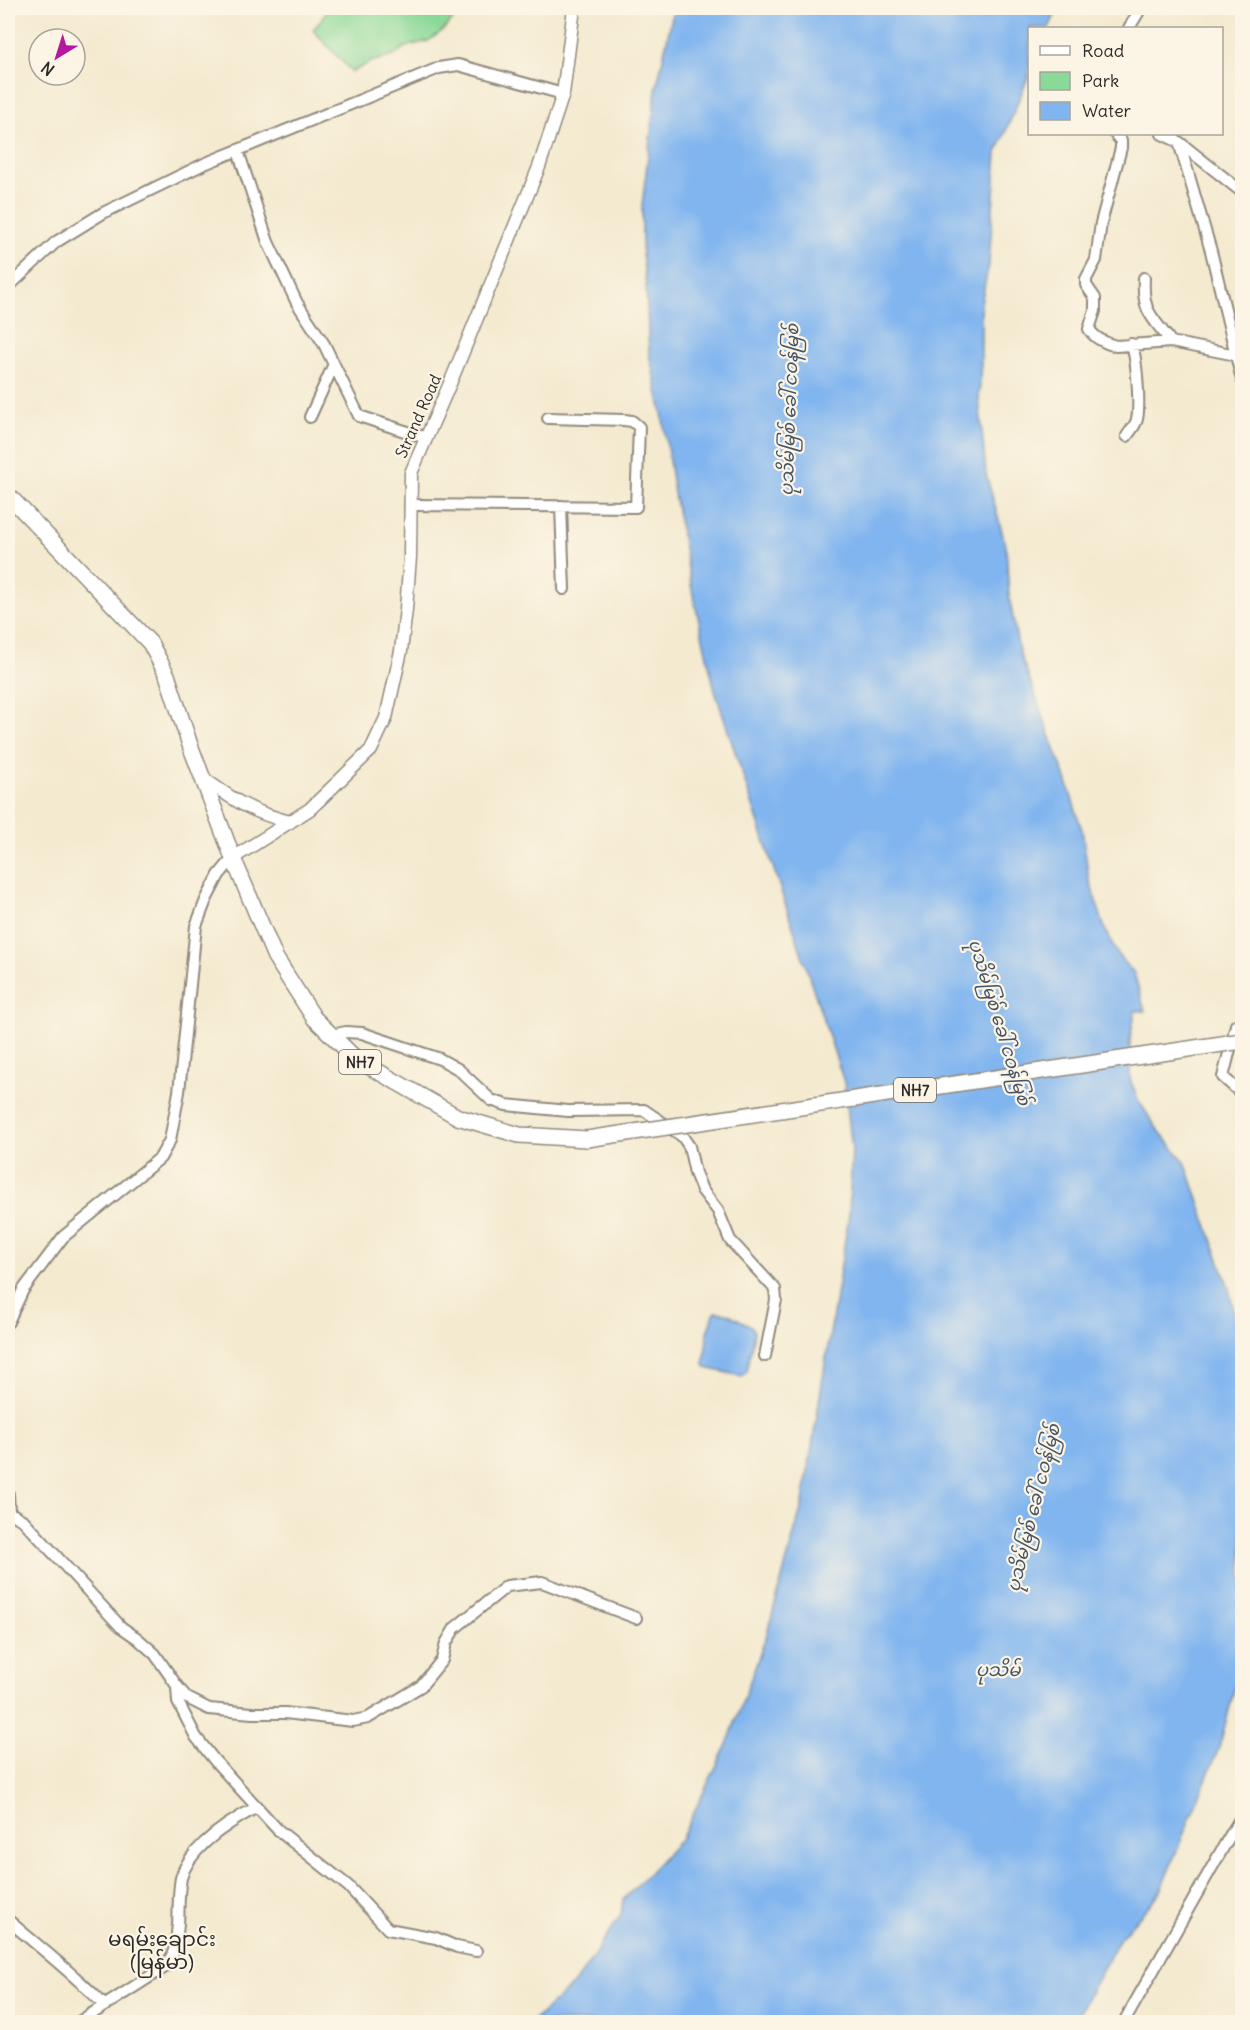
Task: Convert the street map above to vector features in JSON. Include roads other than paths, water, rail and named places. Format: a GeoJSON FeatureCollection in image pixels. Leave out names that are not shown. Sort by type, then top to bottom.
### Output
{"type":"FeatureCollection","features":[{"type":"Feature","properties":{"kind":"highway","name":"NH7"},"geometry":{"type":"LineString","coordinates":[[8,495],[150,643],[167,675],[233,858],[275,957],[314,1018],[356,1059],[458,1117],[519,1135],[587,1139],[1242,1041]]}},
{"type":"Feature","properties":{"kind":"main road","name":"Strand Road"},"geometry":{"type":"LineString","coordinates":[[233,858],[310,809],[371,750],[386,718],[401,651],[406,609],[410,557],[411,473],[539,167],[563,94],[574,8]]}},
{"type":"Feature","properties":{"kind":"main road"},"geometry":{"type":"LineString","coordinates":[[203,778],[241,805],[263,815],[290,822]]}},
{"type":"Feature","properties":{"kind":"street"},"geometry":{"type":"LineString","coordinates":[[1130,27],[1141,8]]}},
{"type":"Feature","properties":{"kind":"street"},"geometry":{"type":"LineString","coordinates":[[8,287],[56,242],[103,213],[204,164],[440,68],[458,65],[563,94]]}},
{"type":"Feature","properties":{"kind":"street"},"geometry":{"type":"LineString","coordinates":[[1116,135],[1121,141],[1121,148],[1101,223],[1096,260],[1085,282],[1095,298],[1095,311],[1089,329],[1091,333],[1108,344],[1116,346],[1171,342],[1236,355]]}},
{"type":"Feature","properties":{"kind":"street"},"geometry":{"type":"LineString","coordinates":[[1164,135],[1179,142],[1242,192]]}},
{"type":"Feature","properties":{"kind":"street"},"geometry":{"type":"LineString","coordinates":[[1179,142],[1210,251],[1242,380]]}},
{"type":"Feature","properties":{"kind":"street"},"geometry":{"type":"LineString","coordinates":[[238,151],[268,242],[297,303],[324,344],[359,416],[426,438]]}},
{"type":"Feature","properties":{"kind":"street"},"geometry":{"type":"LineString","coordinates":[[1144,278],[1145,306],[1171,342]]}},
{"type":"Feature","properties":{"kind":"street"},"geometry":{"type":"LineString","coordinates":[[1127,436],[1137,420],[1137,370],[1131,344]]}},
{"type":"Feature","properties":{"kind":"street"},"geometry":{"type":"LineString","coordinates":[[310,417],[334,364]]}},
{"type":"Feature","properties":{"kind":"street"},"geometry":{"type":"LineString","coordinates":[[410,505],[636,507],[639,426],[632,421],[624,420],[548,418]]}},
{"type":"Feature","properties":{"kind":"street"},"geometry":{"type":"LineString","coordinates":[[561,507],[564,589]]}},
{"type":"Feature","properties":{"kind":"street"},"geometry":{"type":"LineString","coordinates":[[8,1322],[23,1290],[63,1237],[159,1158],[170,1140],[179,1092],[196,926],[219,874],[233,858]]}},
{"type":"Feature","properties":{"kind":"street"},"geometry":{"type":"LineString","coordinates":[[1242,1022],[1236,1025],[1223,1077],[1242,1094]]}},
{"type":"Feature","properties":{"kind":"street"},"geometry":{"type":"LineString","coordinates":[[331,1035],[346,1032],[362,1033],[440,1059],[458,1069],[491,1100],[506,1105],[568,1111],[644,1110],[682,1136],[689,1146],[695,1173],[702,1190],[718,1211],[730,1240],[776,1289],[765,1356]]}},
{"type":"Feature","properties":{"kind":"street"},"geometry":{"type":"LineString","coordinates":[[8,1494],[8,1514],[24,1521],[121,1627],[155,1654],[187,1698],[209,1709],[285,1713],[354,1721],[368,1718],[421,1686],[442,1660],[446,1643],[455,1628],[507,1586],[542,1582],[636,1618]]}},
{"type":"Feature","properties":{"kind":"street"},"geometry":{"type":"LineString","coordinates":[[177,1686],[178,1702],[196,1737],[215,1761],[278,1830],[348,1886],[388,1929],[436,1938],[457,1947],[476,1951]]}},
{"type":"Feature","properties":{"kind":"street"},"geometry":{"type":"LineString","coordinates":[[79,2022],[165,1967],[173,1957],[181,1878],[189,1862],[218,1832],[236,1818],[257,1807]]}},
{"type":"Feature","properties":{"kind":"street"},"geometry":{"type":"LineString","coordinates":[[1124,2022],[1242,1816]]}},
{"type":"Feature","properties":{"kind":"street"},"geometry":{"type":"LineString","coordinates":[[8,1920],[82,1982],[102,2002],[102,2007]]}},
{"type":"Feature","properties":{"kind":"water","name":"ပုသိမ်"},"geometry":{"type":"Polygon","coordinates":[[[674,8],[1058,8],[1049,27],[1028,27],[1028,77],[997,153],[989,264],[981,303],[979,399],[986,474],[1006,546],[1009,596],[1019,651],[1065,776],[1082,830],[1089,879],[1105,929],[1118,955],[1134,973],[1145,1011],[1135,1011],[1130,1040],[1130,1079],[1137,1098],[1155,1126],[1185,1162],[1228,1285],[1240,1339],[1242,1442],[1242,1644],[1239,1672],[1219,1748],[1159,1894],[1120,1938],[1074,2022],[532,2022],[573,1985],[621,1915],[623,1900],[681,1839],[728,1742],[766,1637],[803,1502],[849,1215],[852,1149],[844,1082],[715,691],[692,590],[662,413],[649,353],[642,254],[642,206],[656,90],[674,8]]]}},
{"type":"Feature","properties":{"kind":"water"},"geometry":{"type":"Polygon","coordinates":[[[715,1312],[727,1313],[751,1326],[754,1332],[747,1372],[741,1376],[706,1368],[704,1365],[708,1329],[715,1312]]]}},
{"type":"Feature","properties":{"kind":"district","name":"မရမ်းချောင်း (မြန်မာ)"},"geometry":{"type":"Point","coordinates":[162,1950]}},
{"type":"Feature","properties":{"kind":"water label","name":"ပုသိမ်မြစ် ခေါ် ငဝန်မြစ်"},"geometry":{"type":"Point","coordinates":[789,410]}},
{"type":"Feature","properties":{"kind":"water label","name":"ပုသိမ်မြစ် ခေါ် ငဝန်မြစ်"},"geometry":{"type":"Point","coordinates":[1000,1022]}},
{"type":"Feature","properties":{"kind":"water label","name":"ပုသိမ်မြစ် ခေါ် ငဝန်မြစ်"},"geometry":{"type":"Point","coordinates":[1033,1508]}}]}
